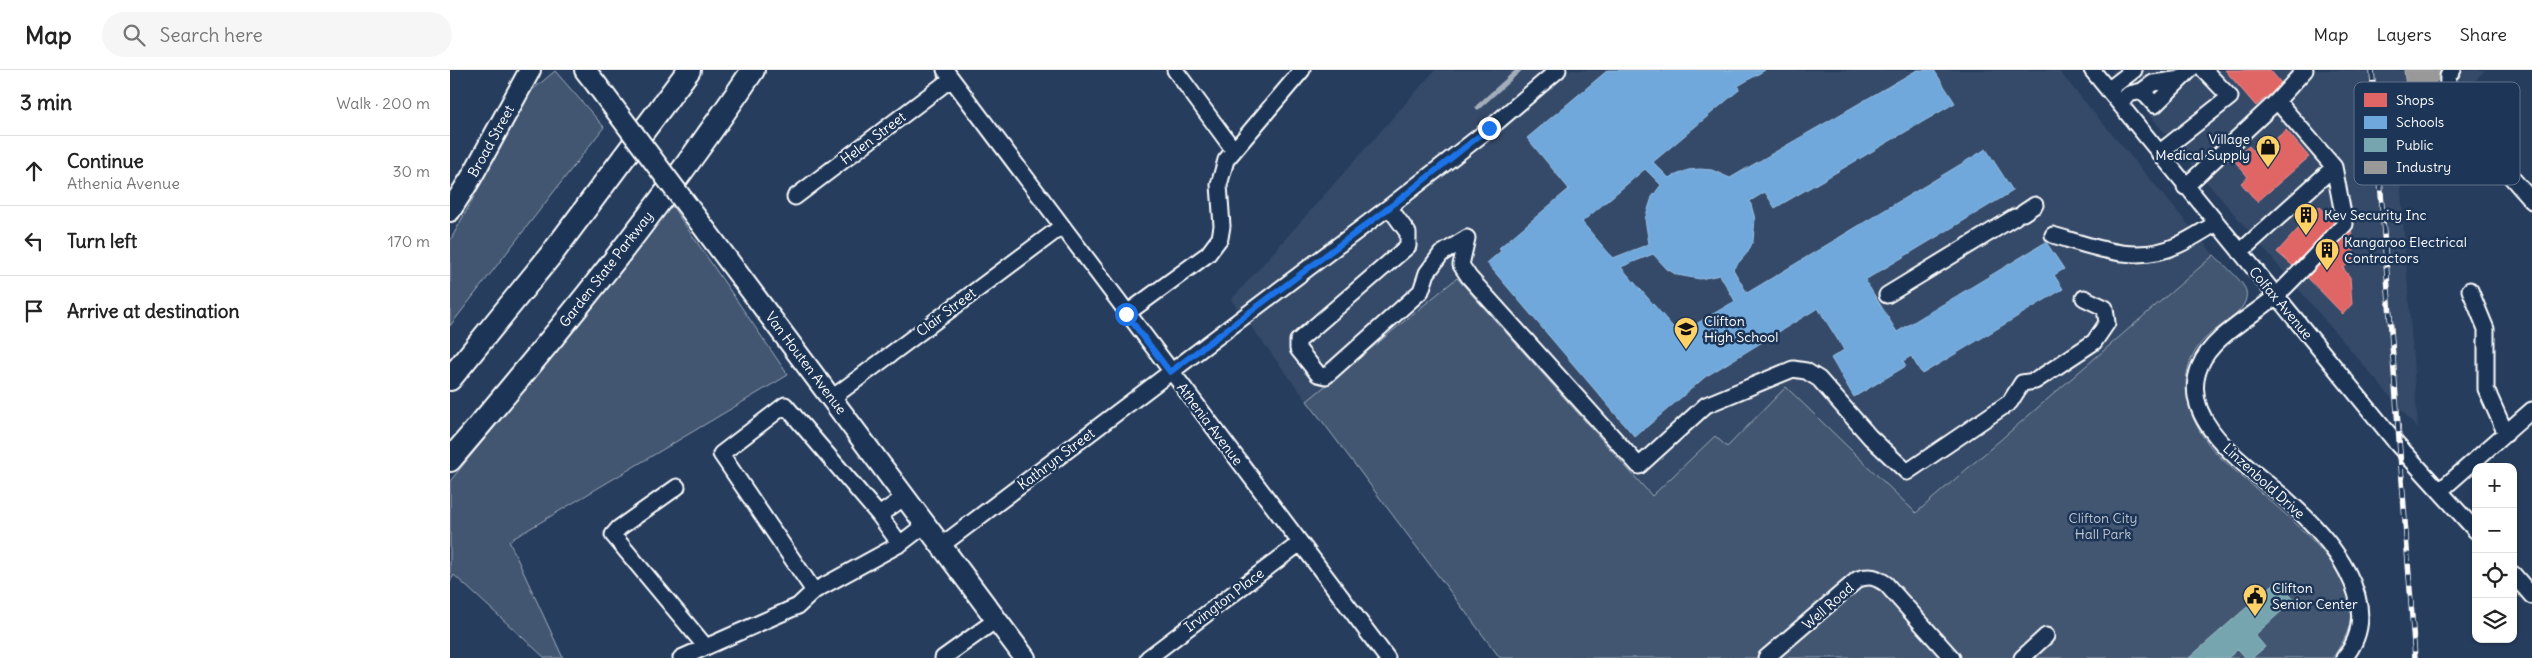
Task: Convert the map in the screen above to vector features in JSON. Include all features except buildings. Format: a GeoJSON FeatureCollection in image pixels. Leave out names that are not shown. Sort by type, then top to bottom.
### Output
{"type":"FeatureCollection","features":[{"type":"Feature","properties":{"kind":"highway"},"geometry":{"type":"LineString","coordinates":[[450,378],[554,251],[689,70]]}},
{"type":"Feature","properties":{"kind":"highway","name":"Garden State Parkway"},"geometry":{"type":"LineString","coordinates":[[450,460],[534,362],[611,266],[753,70]]}},
{"type":"Feature","properties":{"kind":"main road","name":"Broad Street"},"geometry":{"type":"LineString","coordinates":[[450,211],[471,178],[530,70]]}},
{"type":"Feature","properties":{"kind":"main road","name":"Van Houten Avenue"},"geometry":{"type":"LineString","coordinates":[[590,77],[1025,658]]}},
{"type":"Feature","properties":{"kind":"street"},"geometry":{"type":"LineString","coordinates":[[1175,70],[1233,149]]}},
{"type":"Feature","properties":{"kind":"street"},"geometry":{"type":"LineString","coordinates":[[1126,314],[1196,265],[1208,254],[1220,238],[1222,226],[1219,186],[1226,160],[1233,149],[1302,70]]}},
{"type":"Feature","properties":{"kind":"street","name":"Kathryn Street"},"geometry":{"type":"LineString","coordinates":[[942,546],[1390,207],[1558,70]]}},
{"type":"Feature","properties":{"kind":"street","name":"Colfax Avenue"},"geometry":{"type":"LineString","coordinates":[[2092,70],[2215,224],[2398,445],[2441,490],[2472,526]]}},
{"type":"Feature","properties":{"kind":"street"},"geometry":{"type":"LineString","coordinates":[[2159,154],[2230,97],[2204,70]]}},
{"type":"Feature","properties":{"kind":"street"},"geometry":{"type":"LineString","coordinates":[[2185,187],[2277,101],[2306,70]]}},
{"type":"Feature","properties":{"kind":"street"},"geometry":{"type":"LineString","coordinates":[[2448,82],[2448,76],[2453,70]]}},
{"type":"Feature","properties":{"kind":"street"},"geometry":{"type":"LineString","coordinates":[[2108,90],[2130,73],[2140,92],[2155,105],[2185,74]]}},
{"type":"Feature","properties":{"kind":"street","name":"Helen Street"},"geometry":{"type":"LineString","coordinates":[[795,197],[948,74]]}},
{"type":"Feature","properties":{"kind":"street","name":"Athenia Avenue"},"geometry":{"type":"LineString","coordinates":[[948,74],[1126,314],[1387,658]]}},
{"type":"Feature","properties":{"kind":"street"},"geometry":{"type":"LineString","coordinates":[[2119,103],[2129,94],[2140,92]]}},
{"type":"Feature","properties":{"kind":"street"},"geometry":{"type":"LineString","coordinates":[[2240,252],[2334,167],[2277,101]]}},
{"type":"Feature","properties":{"kind":"street","name":"Linzenbold Drive"},"geometry":{"type":"LineString","coordinates":[[2334,167],[2345,224],[2276,296],[2215,344],[2204,356],[2199,367],[2196,384],[2198,404],[2207,424],[2219,441],[2306,518],[2326,542],[2350,577],[2360,604],[2360,626],[2357,639],[2344,658]]}},
{"type":"Feature","properties":{"kind":"street"},"geometry":{"type":"LineString","coordinates":[[2518,185],[2532,201]]}},
{"type":"Feature","properties":{"kind":"street"},"geometry":{"type":"LineString","coordinates":[[1390,207],[1408,233],[1408,246],[1298,341],[1298,349],[1318,374],[1326,376],[1421,291],[1433,264],[1441,254],[1467,238],[1461,265],[1469,277],[1639,466],[1706,405],[1793,369],[1806,371],[1819,379],[1870,437],[1907,472],[2010,402],[2022,383],[2035,381],[2094,342],[2107,323],[2105,308],[2084,298]]}},
{"type":"Feature","properties":{"kind":"street"},"geometry":{"type":"LineString","coordinates":[[1887,295],[2024,212]]}},
{"type":"Feature","properties":{"kind":"street"},"geometry":{"type":"LineString","coordinates":[[2053,235],[2116,253],[2137,256],[2177,246],[2215,224]]}},
{"type":"Feature","properties":{"kind":"street","name":"Clair Street"},"geometry":{"type":"LineString","coordinates":[[832,398],[1061,227]]}},
{"type":"Feature","properties":{"kind":"street"},"geometry":{"type":"LineString","coordinates":[[2470,290],[2486,329],[2486,389],[2506,434]]}},
{"type":"Feature","properties":{"kind":"street"},"geometry":{"type":"LineString","coordinates":[[814,591],[721,454],[785,405],[879,515],[900,544]]}},
{"type":"Feature","properties":{"kind":"street"},"geometry":{"type":"LineString","coordinates":[[2441,490],[2532,410]]}},
{"type":"Feature","properties":{"kind":"street"},"geometry":{"type":"LineString","coordinates":[[677,487],[619,528],[613,535],[706,647]]}},
{"type":"Feature","properties":{"kind":"street"},"geometry":{"type":"LineString","coordinates":[[879,515],[905,497]]}},
{"type":"Feature","properties":{"kind":"street"},"geometry":{"type":"LineString","coordinates":[[681,658],[798,606],[814,591],[900,544],[926,524]]}},
{"type":"Feature","properties":{"kind":"street","name":"Irvington Place"},"geometry":{"type":"LineString","coordinates":[[1148,658],[1300,543]]}},
{"type":"Feature","properties":{"kind":"street","name":"Well Road"},"geometry":{"type":"LineString","coordinates":[[1766,658],[1858,579],[1867,576],[1878,578],[1886,584],[1952,658]]}},
{"type":"Feature","properties":{"kind":"street"},"geometry":{"type":"LineString","coordinates":[[2517,579],[2532,596]]}},
{"type":"Feature","properties":{"kind":"street"},"geometry":{"type":"LineString","coordinates":[[943,658],[996,620]]}},
{"type":"Feature","properties":{"kind":"street"},"geometry":{"type":"LineString","coordinates":[[2022,658],[2046,636]]}},
{"type":"Feature","properties":{"kind":"shaded area","name":"Clifton High School"},"geometry":{"type":"Polygon","coordinates":[[[1435,70],[2058,70],[2214,255],[1748,658],[1500,658],[1231,300],[1435,70]]]}},
{"type":"Feature","properties":{"kind":"shaded area"},"geometry":{"type":"Polygon","coordinates":[[[2111,70],[2485,70],[2474,82],[2354,82],[2354,185],[2401,185],[2418,429],[2111,70]]]}},
{"type":"Feature","properties":{"kind":"green space"},"geometry":{"type":"Polygon","coordinates":[[[555,71],[604,127],[450,326],[450,241],[531,91],[555,71]]]}},
{"type":"Feature","properties":{"kind":"green space"},"geometry":{"type":"Polygon","coordinates":[[[670,203],[788,375],[509,541],[563,658],[545,658],[454,575],[450,582],[450,481],[528,386],[670,203]]]}},
{"type":"Feature","properties":{"kind":"green space","name":"Clifton City Hall Park"},"geometry":{"type":"Polygon","coordinates":[[[2214,255],[2244,287],[2246,298],[2244,305],[2239,311],[2209,335],[2190,361],[2186,391],[2189,405],[2194,420],[2211,447],[2306,533],[2329,559],[2345,586],[2351,612],[2344,639],[2332,658],[1500,658],[1307,401],[1457,278],[1652,496],[1715,436],[1727,447],[1786,387],[1916,513],[2214,255]]]}},
{"type":"Feature","properties":{"kind":"waterway"},"geometry":{"type":"LineString","coordinates":[[1478,107],[1519,70]]}},
{"type":"Feature","properties":{"kind":"railway"},"geometry":{"type":"LineString","coordinates":[[2372,70],[2373,82]]}},
{"type":"Feature","properties":{"kind":"railway"},"geometry":{"type":"LineString","coordinates":[[2380,185],[2415,658]]}},
{"type":"Feature","properties":{"kind":"place","name":"Village Medical Supply"},"geometry":{"type":"Point","coordinates":[2268,168]}},
{"type":"Feature","properties":{"kind":"place","name":"Kev Security Inc"},"geometry":{"type":"Point","coordinates":[2306,236]}},
{"type":"Feature","properties":{"kind":"place","name":"Kangaroo Electrical Contractors"},"geometry":{"type":"Point","coordinates":[2327,271]}},
{"type":"Feature","properties":{"kind":"place","name":"Clifton High School"},"geometry":{"type":"Point","coordinates":[1686,350]}},
{"type":"Feature","properties":{"kind":"place","name":"Clifton Senior Center"},"geometry":{"type":"Point","coordinates":[2255,617]}},
{"type":"Feature","properties":{"kind":"route"},"geometry":{"type":"LineString","coordinates":[[1126,314],[1170,372],[1390,207],[1489,128]]}}]}
